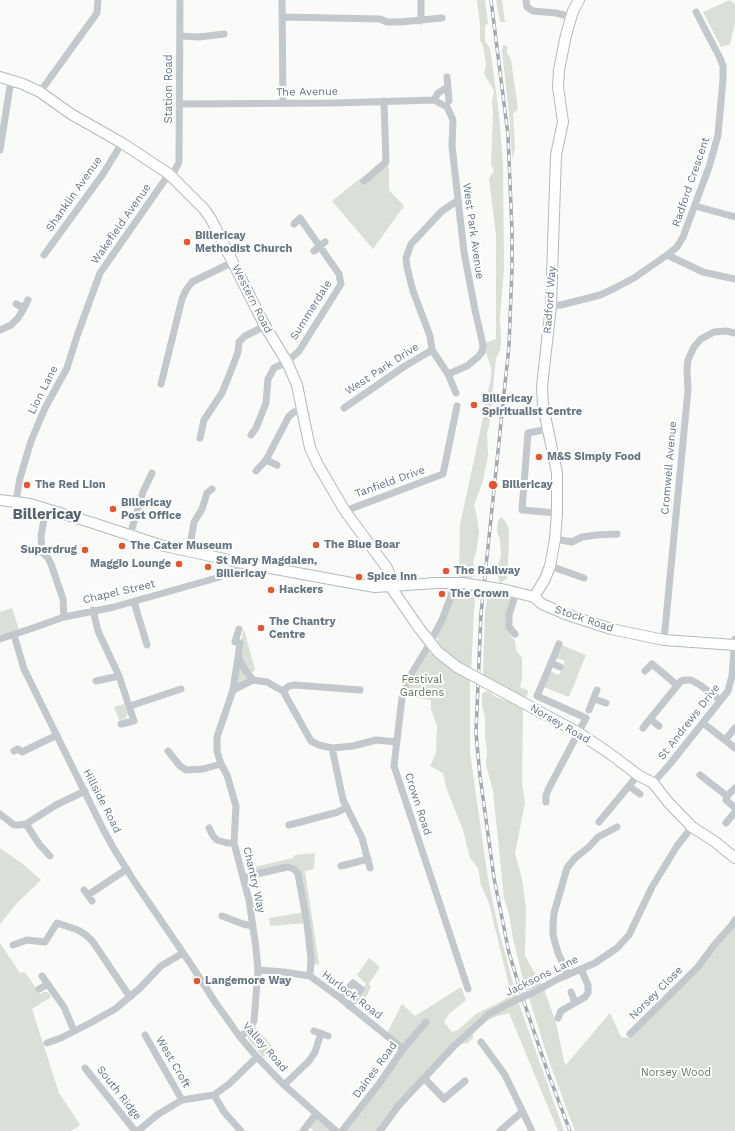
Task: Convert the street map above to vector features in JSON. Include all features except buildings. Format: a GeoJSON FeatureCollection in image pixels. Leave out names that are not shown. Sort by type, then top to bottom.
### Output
{"type":"FeatureCollection","features":[{"type":"Feature","properties":{"kind":"street"},"geometry":{"type":"LineString","coordinates":[[40,92],[97,13],[98,0]]}},
{"type":"Feature","properties":{"kind":"street","name":"Station Road"},"geometry":{"type":"LineString","coordinates":[[171,175],[179,162],[180,0]]}},
{"type":"Feature","properties":{"kind":"street"},"geometry":{"type":"LineString","coordinates":[[282,0],[283,103]]}},
{"type":"Feature","properties":{"kind":"street"},"geometry":{"type":"LineString","coordinates":[[421,20],[422,0]]}},
{"type":"Feature","properties":{"kind":"street"},"geometry":{"type":"LineString","coordinates":[[526,0],[527,7],[533,11],[556,13],[572,17]]}},
{"type":"Feature","properties":{"kind":"street","name":"Radford Way"},"geometry":{"type":"LineString","coordinates":[[534,598],[545,580],[550,566],[555,540],[557,473],[542,406],[542,386],[551,306],[556,155],[563,122],[558,87],[559,70],[566,35],[579,0]]}},
{"type":"Feature","properties":{"kind":"street","name":"Radford Crescent"},"geometry":{"type":"LineString","coordinates":[[551,306],[561,305],[600,295],[613,289],[634,278],[667,255],[677,247],[683,237],[695,206],[718,135],[723,79],[723,66],[720,58],[696,12]]}},
{"type":"Feature","properties":{"kind":"street"},"geometry":{"type":"LineString","coordinates":[[282,18],[380,19],[387,22],[442,18]]}},
{"type":"Feature","properties":{"kind":"street"},"geometry":{"type":"LineString","coordinates":[[180,36],[199,37],[224,34]]}},
{"type":"Feature","properties":{"kind":"street","name":"Western Road"},"geometry":{"type":"LineString","coordinates":[[0,77],[40,92],[71,114],[122,143],[171,175],[204,209],[211,219],[265,326],[287,362],[297,385],[310,448],[318,466],[344,511],[380,558],[386,568],[392,585]]}},
{"type":"Feature","properties":{"kind":"street"},"geometry":{"type":"LineString","coordinates":[[447,77],[449,101]]}},
{"type":"Feature","properties":{"kind":"street"},"geometry":{"type":"LineString","coordinates":[[0,150],[11,80]]}},
{"type":"Feature","properties":{"kind":"street"},"geometry":{"type":"LineString","coordinates":[[434,100],[438,93],[448,87]]}},
{"type":"Feature","properties":{"kind":"street","name":"The Avenue"},"geometry":{"type":"LineString","coordinates":[[180,104],[434,100]]}},
{"type":"Feature","properties":{"kind":"street","name":"West Park Avenue"},"geometry":{"type":"LineString","coordinates":[[434,100],[447,107],[453,120],[452,146],[457,201],[466,267],[483,344],[482,352],[478,357],[466,366],[448,374]]}},
{"type":"Feature","properties":{"kind":"street"},"geometry":{"type":"LineString","coordinates":[[364,181],[386,162],[384,101]]}},
{"type":"Feature","properties":{"kind":"street","name":"Shanklin Avenue"},"geometry":{"type":"LineString","coordinates":[[44,256],[103,174],[122,143]]}},
{"type":"Feature","properties":{"kind":"street","name":"Wakefield Avenue"},"geometry":{"type":"LineString","coordinates":[[95,289],[100,273],[171,175]]}},
{"type":"Feature","properties":{"kind":"street"},"geometry":{"type":"LineString","coordinates":[[456,393],[448,374],[432,350],[430,336],[418,306],[409,276],[406,258],[411,244],[442,211],[457,201]]}},
{"type":"Feature","properties":{"kind":"street"},"geometry":{"type":"LineString","coordinates":[[695,206],[735,217]]}},
{"type":"Feature","properties":{"kind":"street","name":"Summerdale"},"geometry":{"type":"LineString","coordinates":[[251,435],[266,403],[270,373],[274,368],[287,362],[298,351],[341,284],[339,274],[320,247],[302,217],[294,224]]}},
{"type":"Feature","properties":{"kind":"street"},"geometry":{"type":"LineString","coordinates":[[667,255],[704,272],[735,279]]}},
{"type":"Feature","properties":{"kind":"street"},"geometry":{"type":"LineString","coordinates":[[161,384],[182,299],[186,290],[192,282],[233,262]]}},
{"type":"Feature","properties":{"kind":"street","name":"Lion Lane"},"geometry":{"type":"LineString","coordinates":[[16,501],[20,478],[31,441],[45,408],[67,368],[77,336],[95,289]]}},
{"type":"Feature","properties":{"kind":"street"},"geometry":{"type":"LineString","coordinates":[[0,330],[11,326],[18,318],[28,300]]}},
{"type":"Feature","properties":{"kind":"street"},"geometry":{"type":"LineString","coordinates":[[16,304],[24,308]]}},
{"type":"Feature","properties":{"kind":"street"},"geometry":{"type":"LineString","coordinates":[[200,438],[202,419],[224,387],[238,352],[238,342],[244,336],[265,326]]}},
{"type":"Feature","properties":{"kind":"street","name":"Cromwell Avenue"},"geometry":{"type":"LineString","coordinates":[[664,640],[688,390],[688,360],[694,347],[701,338],[714,332],[726,331],[735,333]]}},
{"type":"Feature","properties":{"kind":"street","name":"West Park Drive"},"geometry":{"type":"LineString","coordinates":[[344,408],[404,366],[432,350]]}},
{"type":"Feature","properties":{"kind":"street","name":"Tanfield Drive"},"geometry":{"type":"LineString","coordinates":[[344,511],[444,474],[457,406]]}},
{"type":"Feature","properties":{"kind":"street"},"geometry":{"type":"LineString","coordinates":[[256,471],[266,460],[289,416],[294,412],[303,410]]}},
{"type":"Feature","properties":{"kind":"street"},"geometry":{"type":"LineString","coordinates":[[548,429],[528,433],[522,510],[557,513]]}},
{"type":"Feature","properties":{"kind":"street"},"geometry":{"type":"LineString","coordinates":[[266,460],[277,465]]}},
{"type":"Feature","properties":{"kind":"street"},"geometry":{"type":"LineString","coordinates":[[130,535],[143,492],[152,473]]}},
{"type":"Feature","properties":{"kind":"street"},"geometry":{"type":"LineString","coordinates":[[190,551],[194,522],[202,509],[207,493],[212,489]]}},
{"type":"Feature","properties":{"kind":"street","name":"Stock Road"},"geometry":{"type":"LineString","coordinates":[[0,500],[16,501],[46,509],[160,545],[238,562],[375,587],[457,583],[511,591],[534,598],[548,607],[604,627],[664,640],[735,643]]}},
{"type":"Feature","properties":{"kind":"street"},"geometry":{"type":"LineString","coordinates":[[46,509],[41,536],[42,549],[43,554],[48,558],[51,564],[63,599],[64,617]]}},
{"type":"Feature","properties":{"kind":"street"},"geometry":{"type":"LineString","coordinates":[[555,540],[572,542],[582,537],[617,534]]}},
{"type":"Feature","properties":{"kind":"street","name":"Chapel Street"},"geometry":{"type":"LineString","coordinates":[[0,639],[64,617],[134,602],[220,577],[233,570],[238,562]]}},
{"type":"Feature","properties":{"kind":"street"},"geometry":{"type":"LineString","coordinates":[[550,566],[584,578]]}},
{"type":"Feature","properties":{"kind":"street","name":"Crown Road"},"geometry":{"type":"LineString","coordinates":[[457,583],[442,620],[407,681],[402,698],[395,770],[468,989]]}},
{"type":"Feature","properties":{"kind":"street","name":"Norsey Road"},"geometry":{"type":"LineString","coordinates":[[392,585],[438,652],[457,667],[578,733],[609,753],[638,775],[653,783],[668,802],[692,826],[714,840],[735,858]]}},
{"type":"Feature","properties":{"kind":"street"},"geometry":{"type":"LineString","coordinates":[[511,591],[509,628],[515,634]]}},
{"type":"Feature","properties":{"kind":"street"},"geometry":{"type":"LineString","coordinates":[[134,602],[147,646]]}},
{"type":"Feature","properties":{"kind":"street"},"geometry":{"type":"LineString","coordinates":[[93,610],[102,642],[119,676],[134,720],[121,724]]}},
{"type":"Feature","properties":{"kind":"street"},"geometry":{"type":"LineString","coordinates":[[239,629],[236,642],[240,643],[238,657],[245,670],[253,680]]}},
{"type":"Feature","properties":{"kind":"street","name":"Hillside Road"},"geometry":{"type":"LineString","coordinates":[[14,635],[24,669],[114,849],[192,966]]}},
{"type":"Feature","properties":{"kind":"street","name":"St Andrews Drive"},"geometry":{"type":"LineString","coordinates":[[653,783],[728,691],[731,682],[735,643]]}},
{"type":"Feature","properties":{"kind":"street"},"geometry":{"type":"LineString","coordinates":[[559,644],[536,696],[588,714]]}},
{"type":"Feature","properties":{"kind":"street","name":"Chantry Way"},"geometry":{"type":"LineString","coordinates":[[238,657],[233,690],[217,737],[217,750],[236,806],[234,842],[244,877],[253,926],[258,970],[254,1021],[249,1030],[240,1037]]}},
{"type":"Feature","properties":{"kind":"street"},"geometry":{"type":"LineString","coordinates":[[551,663],[560,667]]}},
{"type":"Feature","properties":{"kind":"street"},"geometry":{"type":"LineString","coordinates":[[645,671],[652,664],[677,685]]}},
{"type":"Feature","properties":{"kind":"street"},"geometry":{"type":"LineString","coordinates":[[96,681],[119,676]]}},
{"type":"Feature","properties":{"kind":"street"},"geometry":{"type":"LineString","coordinates":[[233,690],[253,680],[266,682],[283,691],[311,741],[319,745],[332,748],[353,746],[376,740],[397,742]]}},
{"type":"Feature","properties":{"kind":"street"},"geometry":{"type":"LineString","coordinates":[[643,728],[677,685],[685,680],[691,680],[700,685],[720,700]]}},
{"type":"Feature","properties":{"kind":"street"},"geometry":{"type":"LineString","coordinates":[[283,691],[289,686],[296,684],[360,690]]}},
{"type":"Feature","properties":{"kind":"street"},"geometry":{"type":"LineString","coordinates":[[130,706],[181,689]]}},
{"type":"Feature","properties":{"kind":"street"},"geometry":{"type":"LineString","coordinates":[[546,802],[546,795],[549,788],[588,714],[597,690]]}},
{"type":"Feature","properties":{"kind":"street"},"geometry":{"type":"LineString","coordinates":[[594,699],[606,703]]}},
{"type":"Feature","properties":{"kind":"street"},"geometry":{"type":"LineString","coordinates":[[650,719],[659,726]]}},
{"type":"Feature","properties":{"kind":"street"},"geometry":{"type":"LineString","coordinates":[[702,723],[735,748]]}},
{"type":"Feature","properties":{"kind":"street"},"geometry":{"type":"LineString","coordinates":[[725,740],[735,728]]}},
{"type":"Feature","properties":{"kind":"street"},"geometry":{"type":"LineString","coordinates":[[14,751],[18,749],[22,752],[57,735]]}},
{"type":"Feature","properties":{"kind":"street"},"geometry":{"type":"LineString","coordinates":[[332,748],[341,792],[362,838],[370,868]]}},
{"type":"Feature","properties":{"kind":"street"},"geometry":{"type":"LineString","coordinates":[[168,751],[180,766],[186,770],[203,769],[221,764]]}},
{"type":"Feature","properties":{"kind":"street"},"geometry":{"type":"LineString","coordinates":[[600,822],[638,775]]}},
{"type":"Feature","properties":{"kind":"street"},"geometry":{"type":"LineString","coordinates":[[700,775],[727,796],[726,800],[735,808]]}},
{"type":"Feature","properties":{"kind":"street"},"geometry":{"type":"LineString","coordinates":[[629,786],[640,794]]}},
{"type":"Feature","properties":{"kind":"street"},"geometry":{"type":"LineString","coordinates":[[727,796],[735,788]]}},
{"type":"Feature","properties":{"kind":"street"},"geometry":{"type":"LineString","coordinates":[[0,814],[14,825],[26,824],[56,805],[85,791]]}},
{"type":"Feature","properties":{"kind":"street"},"geometry":{"type":"LineString","coordinates":[[289,825],[338,812],[347,807]]}},
{"type":"Feature","properties":{"kind":"street"},"geometry":{"type":"LineString","coordinates":[[726,823],[735,812]]}},
{"type":"Feature","properties":{"kind":"street"},"geometry":{"type":"LineString","coordinates":[[26,824],[39,844],[50,856]]}},
{"type":"Feature","properties":{"kind":"street","name":"Jacksons Lane"},"geometry":{"type":"LineString","coordinates":[[380,1131],[399,1105],[424,1078],[454,1046],[489,1014],[604,958],[618,948],[629,935],[652,887],[676,846],[692,826]]}},
{"type":"Feature","properties":{"kind":"street"},"geometry":{"type":"LineString","coordinates":[[568,975],[558,953],[553,935],[554,914],[567,868],[575,858],[589,847],[598,837],[617,827]]}},
{"type":"Feature","properties":{"kind":"street"},"geometry":{"type":"LineString","coordinates":[[209,828],[217,840],[227,843],[234,842]]}},
{"type":"Feature","properties":{"kind":"street"},"geometry":{"type":"LineString","coordinates":[[341,866],[368,859]]}},
{"type":"Feature","properties":{"kind":"street"},"geometry":{"type":"LineString","coordinates":[[244,877],[287,867],[294,869],[298,874],[307,923],[310,976]]}},
{"type":"Feature","properties":{"kind":"street"},"geometry":{"type":"LineString","coordinates":[[88,895],[127,869]]}},
{"type":"Feature","properties":{"kind":"street"},"geometry":{"type":"LineString","coordinates":[[222,916],[253,926]]}},
{"type":"Feature","properties":{"kind":"street","name":"Norsey Close"},"geometry":{"type":"LineString","coordinates":[[630,1034],[699,971],[713,942],[732,925],[735,920]]}},
{"type":"Feature","properties":{"kind":"street"},"geometry":{"type":"LineString","coordinates":[[13,944],[27,940],[45,942],[57,923],[78,930],[93,942],[130,997]]}},
{"type":"Feature","properties":{"kind":"street"},"geometry":{"type":"LineString","coordinates":[[47,1043],[74,1031],[116,1008],[130,997],[162,966],[183,953]]}},
{"type":"Feature","properties":{"kind":"street","name":"Valley Road"},"geometry":{"type":"LineString","coordinates":[[192,966],[215,1002],[240,1037],[257,1057],[284,1085],[336,1131]]}},
{"type":"Feature","properties":{"kind":"street"},"geometry":{"type":"LineString","coordinates":[[558,1018],[561,1011],[585,997],[588,990],[588,985],[581,969]]}},
{"type":"Feature","properties":{"kind":"street","name":"Hurlock Road"},"geometry":{"type":"LineString","coordinates":[[258,970],[310,976],[340,998],[403,1049]]}},
{"type":"Feature","properties":{"kind":"street"},"geometry":{"type":"LineString","coordinates":[[42,976],[64,1007],[74,1031]]}},
{"type":"Feature","properties":{"kind":"street"},"geometry":{"type":"LineString","coordinates":[[340,998],[353,983],[361,989],[349,1006]]}},
{"type":"Feature","properties":{"kind":"street"},"geometry":{"type":"LineString","coordinates":[[39,989],[48,984]]}},
{"type":"Feature","properties":{"kind":"street"},"geometry":{"type":"LineString","coordinates":[[571,992],[575,1002]]}},
{"type":"Feature","properties":{"kind":"street","name":"Daines Road"},"geometry":{"type":"LineString","coordinates":[[342,1131],[379,1084],[403,1049],[426,1022]]}},
{"type":"Feature","properties":{"kind":"street"},"geometry":{"type":"LineString","coordinates":[[284,1085],[308,1062],[314,1052],[317,1032],[328,1036]]}},
{"type":"Feature","properties":{"kind":"street","name":"West Croft"},"geometry":{"type":"LineString","coordinates":[[145,1035],[182,1100]]}},
{"type":"Feature","properties":{"kind":"street"},"geometry":{"type":"LineString","coordinates":[[481,1042],[505,1075],[532,1131]]}},
{"type":"Feature","properties":{"kind":"street"},"geometry":{"type":"LineString","coordinates":[[138,1131],[157,1115],[182,1100],[214,1095],[229,1084],[257,1057]]}},
{"type":"Feature","properties":{"kind":"street","name":"South Ridge"},"geometry":{"type":"LineString","coordinates":[[85,1068],[135,1131]]}},
{"type":"Feature","properties":{"kind":"street"},"geometry":{"type":"LineString","coordinates":[[424,1078],[441,1102],[464,1081]]}},
{"type":"Feature","properties":{"kind":"street"},"geometry":{"type":"LineString","coordinates":[[214,1095],[224,1112],[241,1131]]}},
{"type":"Feature","properties":{"kind":"street"},"geometry":{"type":"LineString","coordinates":[[500,1131],[522,1112]]}},
{"type":"Feature","properties":{"kind":"street"},"geometry":{"type":"LineString","coordinates":[[303,1131],[316,1114]]}},
{"type":"Feature","properties":{"kind":"green space"},"geometry":{"type":"Polygon","coordinates":[[[477,0],[485,0],[488,24],[485,25],[485,41],[490,48],[499,114],[503,165],[504,269],[500,317],[501,342],[500,350],[496,358],[487,433],[488,456],[483,481],[474,505],[479,533],[473,562],[476,571],[475,575],[467,580],[461,578],[459,572],[460,525],[484,413],[485,395],[488,392],[491,378],[491,368],[485,343],[496,339],[496,235],[489,179],[494,171],[491,164],[492,102],[494,91],[484,74],[486,64],[483,46],[480,40],[477,0]]]}},
{"type":"Feature","properties":{"kind":"green space"},"geometry":{"type":"Polygon","coordinates":[[[496,0],[502,0],[505,22],[500,22],[496,0]]]}},
{"type":"Feature","properties":{"kind":"green space"},"geometry":{"type":"Polygon","coordinates":[[[730,0],[735,4],[735,23],[730,44],[721,47],[703,12],[730,0]]]}},
{"type":"Feature","properties":{"kind":"green space"},"geometry":{"type":"Polygon","coordinates":[[[503,45],[507,46],[507,53],[511,60],[518,109],[513,114],[515,148],[512,159],[509,113],[502,52],[503,45]]]}},
{"type":"Feature","properties":{"kind":"green space"},"geometry":{"type":"Polygon","coordinates":[[[386,162],[389,170],[389,190],[404,206],[373,249],[332,201],[361,178],[364,181],[386,162]]]}},
{"type":"Feature","properties":{"kind":"green space"},"geometry":{"type":"Polygon","coordinates":[[[501,517],[509,529],[509,542],[507,579],[500,583],[498,576],[498,565],[501,556],[500,540],[497,531],[498,521],[501,517]]]}},
{"type":"Feature","properties":{"kind":"green space"},"geometry":{"type":"Polygon","coordinates":[[[455,584],[474,590],[475,599],[471,671],[438,651],[437,635],[455,584]]]}},
{"type":"Feature","properties":{"kind":"green space"},"geometry":{"type":"Polygon","coordinates":[[[495,590],[501,590],[505,595],[514,597],[510,634],[515,641],[516,650],[522,658],[522,679],[520,687],[528,691],[526,700],[484,679],[485,613],[488,594],[495,590]]]}},
{"type":"Feature","properties":{"kind":"green space"},"geometry":{"type":"Polygon","coordinates":[[[12,608],[19,630],[0,635],[0,612],[12,608]]]}},
{"type":"Feature","properties":{"kind":"green space"},"geometry":{"type":"Polygon","coordinates":[[[244,629],[255,670],[249,675],[253,680],[233,690],[240,643],[244,629]]]}},
{"type":"Feature","properties":{"kind":"green space"},"geometry":{"type":"Polygon","coordinates":[[[559,644],[586,655],[569,697],[541,686],[548,670],[559,675],[565,661],[554,657],[559,644]]]}},
{"type":"Feature","properties":{"kind":"green space","name":"Festival Gardens"},"geometry":{"type":"Polygon","coordinates":[[[429,652],[441,662],[470,680],[470,753],[488,879],[499,931],[518,1001],[564,1131],[558,1131],[509,1013],[486,1021],[473,1034],[473,1038],[468,1043],[461,1044],[442,1058],[380,1131],[342,1131],[403,1049],[386,1035],[402,1004],[415,1016],[461,987],[466,1000],[449,1014],[444,1022],[452,1032],[458,1030],[476,1014],[504,1000],[511,994],[489,903],[481,885],[478,868],[470,858],[463,830],[446,787],[443,773],[430,766],[436,753],[437,726],[431,709],[431,700],[406,696],[409,685],[429,652]]]}},
{"type":"Feature","properties":{"kind":"green space"},"geometry":{"type":"Polygon","coordinates":[[[488,691],[496,697],[515,704],[523,710],[522,783],[525,803],[515,853],[522,879],[526,908],[525,956],[542,985],[526,991],[504,898],[493,791],[486,765],[487,751],[482,693],[488,691]]]}},
{"type":"Feature","properties":{"kind":"green space"},"geometry":{"type":"Polygon","coordinates":[[[124,704],[128,712],[127,716],[125,719],[119,720],[114,707],[124,704]]]}},
{"type":"Feature","properties":{"kind":"green space"},"geometry":{"type":"Polygon","coordinates":[[[0,848],[24,865],[41,880],[16,904],[0,924],[0,848]]]}},
{"type":"Feature","properties":{"kind":"green space"},"geometry":{"type":"Polygon","coordinates":[[[315,853],[314,869],[305,871],[319,964],[311,965],[307,923],[270,926],[269,918],[305,912],[294,869],[252,875],[250,868],[293,858],[295,855],[315,853]]]}},
{"type":"Feature","properties":{"kind":"green space","name":"Norsey Wood"},"geometry":{"type":"Polygon","coordinates":[[[735,924],[735,1131],[575,1131],[549,1061],[529,998],[544,989],[556,1023],[565,1066],[610,1013],[621,1037],[628,1038],[649,1019],[735,924]]]}},
{"type":"Feature","properties":{"kind":"green space"},"geometry":{"type":"Polygon","coordinates":[[[0,943],[20,973],[24,972],[40,994],[48,992],[51,997],[32,1009],[59,1093],[80,1125],[71,1131],[0,1131],[0,943]]]}},
{"type":"Feature","properties":{"kind":"green space"},"geometry":{"type":"Polygon","coordinates":[[[369,958],[380,967],[369,984],[371,987],[360,1008],[354,1003],[366,984],[357,975],[369,958]]]}},
{"type":"Feature","properties":{"kind":"green space"},"geometry":{"type":"Polygon","coordinates":[[[255,1027],[273,1047],[263,1057],[248,1039],[249,1033],[255,1027]]]}},
{"type":"Feature","properties":{"kind":"green space"},"geometry":{"type":"Polygon","coordinates":[[[316,1114],[336,1131],[314,1131],[307,1125],[316,1114]]]}},
{"type":"Feature","properties":{"kind":"railway"},"geometry":{"type":"LineString","coordinates":[[491,0],[508,135],[512,269],[509,346],[481,614],[476,733],[480,776],[494,878],[509,953],[548,1073],[570,1131]]}},
{"type":"Feature","properties":{"kind":"place","name":"Billericay Methodist Church"},"geometry":{"type":"Point","coordinates":[187,242]}},
{"type":"Feature","properties":{"kind":"place","name":"Billericay Spiritualist Centre"},"geometry":{"type":"Point","coordinates":[474,405]}},
{"type":"Feature","properties":{"kind":"place","name":"M&S Simply Food"},"geometry":{"type":"Point","coordinates":[539,457]}},
{"type":"Feature","properties":{"kind":"place","name":"The Red Lion"},"geometry":{"type":"Point","coordinates":[27,485]}},
{"type":"Feature","properties":{"kind":"place","name":"Billericay"},"geometry":{"type":"Point","coordinates":[493,485]}},
{"type":"Feature","properties":{"kind":"place","name":"Billericay Post Office"},"geometry":{"type":"Point","coordinates":[113,509]}},
{"type":"Feature","properties":{"kind":"place","name":"The Blue Boar"},"geometry":{"type":"Point","coordinates":[316,545]}},
{"type":"Feature","properties":{"kind":"place","name":"The Cater Museum"},"geometry":{"type":"Point","coordinates":[122,546]}},
{"type":"Feature","properties":{"kind":"place","name":"Superdrug"},"geometry":{"type":"Point","coordinates":[85,550]}},
{"type":"Feature","properties":{"kind":"place","name":"Maggio Lounge"},"geometry":{"type":"Point","coordinates":[179,564]}},
{"type":"Feature","properties":{"kind":"place","name":"St Mary Magdalen, Billericay"},"geometry":{"type":"Point","coordinates":[208,567]}},
{"type":"Feature","properties":{"kind":"place","name":"The Railway"},"geometry":{"type":"Point","coordinates":[446,571]}},
{"type":"Feature","properties":{"kind":"place","name":"Spice Inn"},"geometry":{"type":"Point","coordinates":[359,577]}},
{"type":"Feature","properties":{"kind":"place","name":"Hackers"},"geometry":{"type":"Point","coordinates":[271,590]}},
{"type":"Feature","properties":{"kind":"place","name":"The Crown"},"geometry":{"type":"Point","coordinates":[442,594]}},
{"type":"Feature","properties":{"kind":"place","name":"The Chantry Centre"},"geometry":{"type":"Point","coordinates":[261,628]}},
{"type":"Feature","properties":{"kind":"place","name":"Langemore Way"},"geometry":{"type":"Point","coordinates":[197,981]}},
{"type":"Feature","properties":{"kind":"district","name":"Billericay"},"geometry":{"type":"Point","coordinates":[47,515]}}]}
